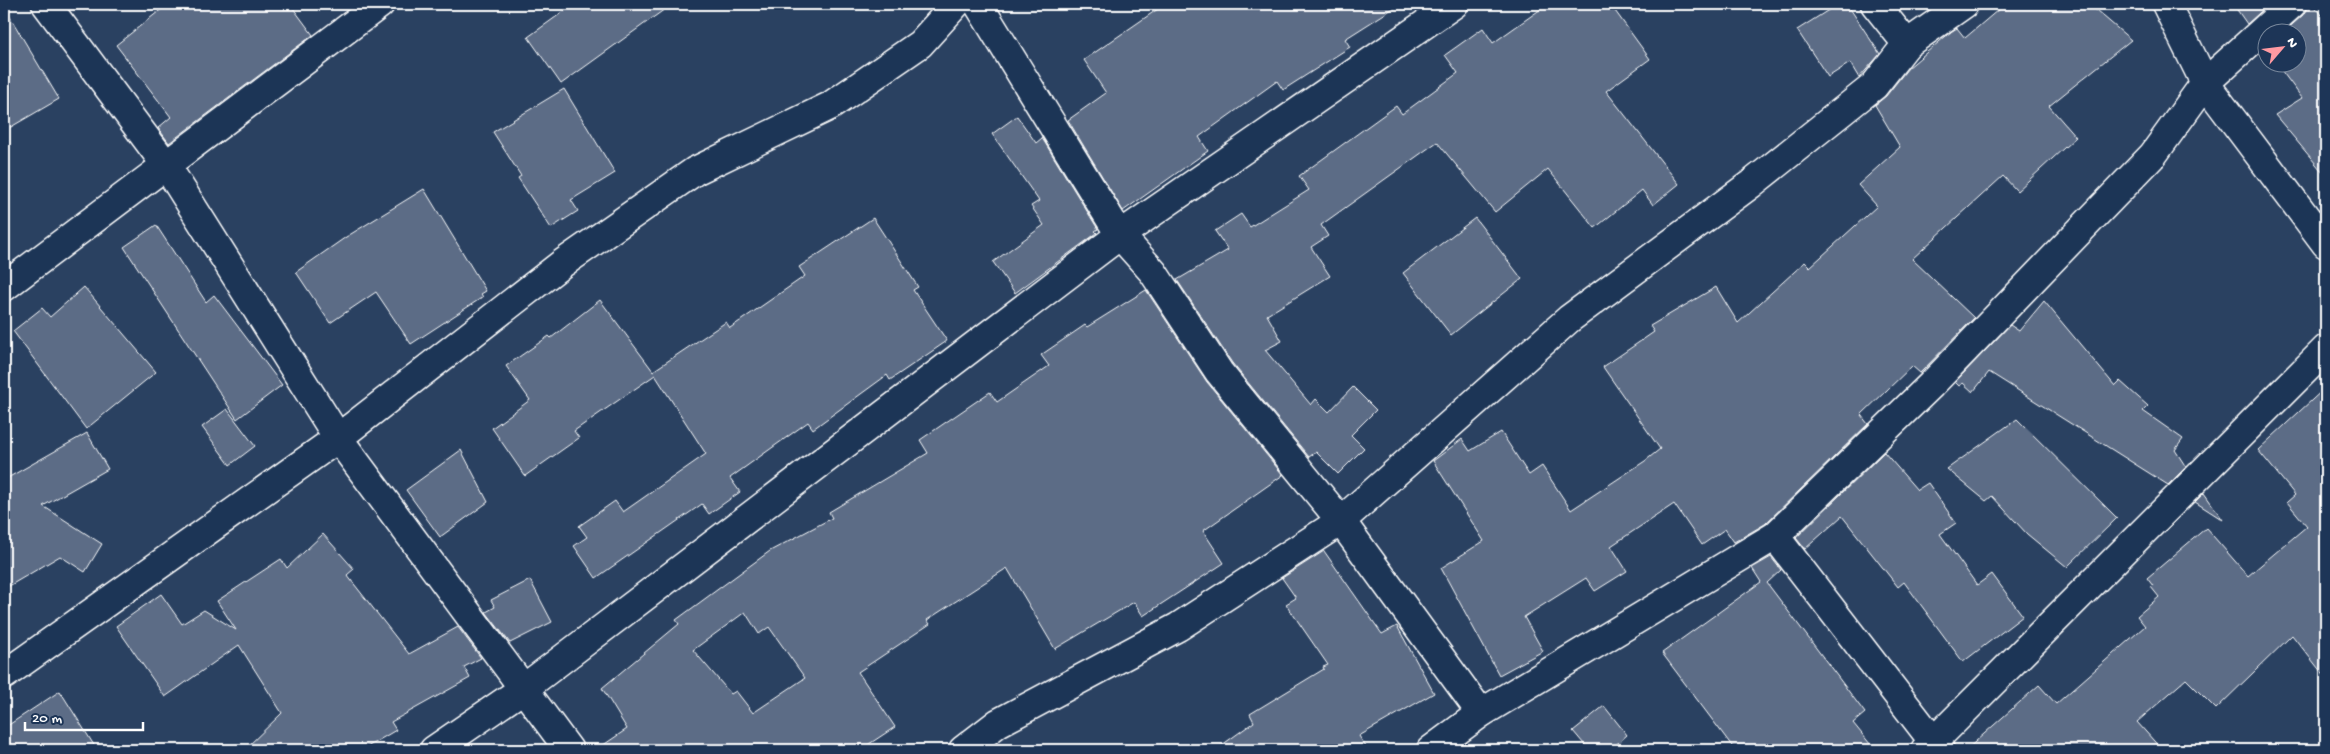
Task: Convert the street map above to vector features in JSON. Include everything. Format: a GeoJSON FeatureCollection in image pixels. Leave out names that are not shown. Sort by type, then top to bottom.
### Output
{"type":"FeatureCollection","features":[{"type":"Feature","properties":{"kind":"street"},"geometry":{"type":"LineString","coordinates":[[46,4],[166,165],[338,438],[569,750]]}},
{"type":"Feature","properties":{"kind":"street"},"geometry":{"type":"LineString","coordinates":[[4,287],[380,4]]}},
{"type":"Feature","properties":{"kind":"street"},"geometry":{"type":"LineString","coordinates":[[4,675],[338,438],[563,263],[695,171],[830,106],[920,44],[956,4]]}},
{"type":"Feature","properties":{"kind":"street"},"geometry":{"type":"LineString","coordinates":[[978,4],[1120,235],[1153,272],[1219,372],[1340,522],[1481,713]]}},
{"type":"Feature","properties":{"kind":"street"},"geometry":{"type":"LineString","coordinates":[[434,750],[523,689],[1120,235],[1454,4]]}},
{"type":"Feature","properties":{"kind":"street"},"geometry":{"type":"LineString","coordinates":[[1875,4],[1907,44]]}},
{"type":"Feature","properties":{"kind":"street"},"geometry":{"type":"LineString","coordinates":[[963,750],[998,723],[1178,627],[1340,522],[1569,319],[1750,184],[1874,86],[1907,44],[1964,4]]}},
{"type":"Feature","properties":{"kind":"street"},"geometry":{"type":"LineString","coordinates":[[2166,4],[2205,83],[2326,244]]}},
{"type":"Feature","properties":{"kind":"street"},"geometry":{"type":"LineString","coordinates":[[1431,750],[1481,713],[1775,536],[1931,385],[2153,155],[2205,83],[2292,4]]}},
{"type":"Feature","properties":{"kind":"street"},"geometry":{"type":"LineString","coordinates":[[1775,536],[1933,747],[2326,349]]}},
{"type":"Feature","properties":{"kind":"building"},"geometry":{"type":"Polygon","coordinates":[[[168,4],[290,4],[313,35],[169,143],[158,128],[171,117],[116,45],[168,4]]]}},
{"type":"Feature","properties":{"kind":"building"},"geometry":{"type":"Polygon","coordinates":[[[574,4],[672,4],[561,84],[528,37],[574,4]]]}},
{"type":"Feature","properties":{"kind":"building"},"geometry":{"type":"Polygon","coordinates":[[[1165,4],[1400,4],[1345,39],[1350,47],[1283,90],[1277,81],[1199,137],[1208,151],[1123,211],[1068,120],[1106,93],[1084,60],[1165,4]]]}},
{"type":"Feature","properties":{"kind":"building"},"geometry":{"type":"Polygon","coordinates":[[[1548,4],[1610,4],[1650,59],[1606,91],[1679,184],[1653,205],[1642,190],[1595,228],[1548,169],[1495,212],[1437,142],[1321,225],[1328,236],[1311,247],[1330,276],[1267,315],[1282,341],[1265,350],[1311,405],[1316,399],[1329,412],[1353,387],[1376,410],[1351,435],[1364,448],[1338,474],[1316,452],[1309,457],[1232,363],[1177,280],[1228,250],[1215,231],[1241,214],[1250,227],[1309,190],[1299,176],[1396,106],[1402,114],[1458,73],[1445,55],[1483,28],[1493,43],[1548,4]]]}},
{"type":"Feature","properties":{"kind":"building"},"geometry":{"type":"Polygon","coordinates":[[[1838,4],[1847,4],[1880,54],[1859,78],[1850,63],[1828,77],[1797,30],[1838,4]]]}},
{"type":"Feature","properties":{"kind":"building"},"geometry":{"type":"Polygon","coordinates":[[[2005,4],[2089,4],[2131,40],[2049,106],[2076,137],[2017,191],[2003,176],[1912,259],[1974,318],[1920,373],[1912,366],[1861,415],[1868,424],[1765,524],[1734,542],[1725,529],[1702,545],[1674,504],[1611,546],[1627,571],[1595,591],[1586,578],[1524,617],[1543,651],[1499,675],[1441,568],[1484,541],[1433,461],[1462,439],[1470,451],[1501,432],[1529,475],[1542,466],[1571,510],[1645,461],[1660,449],[1603,367],[1654,332],[1650,326],[1716,287],[1738,323],[1805,262],[1810,267],[1877,206],[1858,185],[1900,147],[1875,105],[1886,96],[1908,68],[1952,31],[1957,28],[1965,38],[2005,4]]]}},
{"type":"Feature","properties":{"kind":"building"},"geometry":{"type":"Polygon","coordinates":[[[2233,4],[2269,4],[2247,24],[2233,4]]]}},
{"type":"Feature","properties":{"kind":"building"},"geometry":{"type":"Polygon","coordinates":[[[2307,4],[2313,4],[2326,20],[2326,176],[2275,115],[2302,98],[2282,72],[2308,72],[2308,22],[2295,22],[2303,15],[2307,4]]]}},
{"type":"Feature","properties":{"kind":"building"},"geometry":{"type":"Polygon","coordinates":[[[4,7],[59,99],[4,131],[4,7]]]}},
{"type":"Feature","properties":{"kind":"building"},"geometry":{"type":"Polygon","coordinates":[[[564,89],[615,173],[571,200],[578,211],[551,228],[518,178],[521,176],[493,132],[564,89]]]}},
{"type":"Feature","properties":{"kind":"building"},"geometry":{"type":"Polygon","coordinates":[[[1017,116],[1036,143],[1042,138],[1098,229],[1095,231],[1097,233],[1015,293],[993,262],[1044,225],[1031,206],[1039,201],[992,134],[1017,116]]]}},
{"type":"Feature","properties":{"kind":"building"},"geometry":{"type":"Polygon","coordinates":[[[424,189],[486,291],[481,294],[483,297],[411,344],[376,292],[330,323],[296,272],[346,237],[424,189]]]}},
{"type":"Feature","properties":{"kind":"building"},"geometry":{"type":"Polygon","coordinates":[[[873,218],[918,287],[913,290],[947,341],[890,380],[887,375],[813,429],[808,422],[730,478],[740,492],[709,514],[702,504],[596,578],[574,546],[587,537],[579,526],[615,501],[623,512],[706,454],[655,375],[574,431],[579,438],[525,476],[492,428],[530,400],[506,366],[549,336],[551,338],[600,300],[653,371],[726,322],[730,328],[805,276],[799,267],[873,218]]]}},
{"type":"Feature","properties":{"kind":"building"},"geometry":{"type":"Polygon","coordinates":[[[1475,218],[1522,279],[1451,335],[1403,273],[1475,218]]]}},
{"type":"Feature","properties":{"kind":"building"},"geometry":{"type":"Polygon","coordinates":[[[156,225],[206,302],[214,295],[282,385],[237,419],[124,247],[156,225]]]}},
{"type":"Feature","properties":{"kind":"building"},"geometry":{"type":"Polygon","coordinates":[[[84,287],[156,372],[86,429],[13,331],[42,308],[50,317],[84,287]]]}},
{"type":"Feature","properties":{"kind":"building"},"geometry":{"type":"Polygon","coordinates":[[[1146,290],[1207,382],[1283,475],[1203,531],[1224,563],[1143,616],[1134,602],[1055,649],[1007,568],[927,620],[930,624],[858,672],[895,727],[860,750],[596,750],[627,729],[602,688],[679,624],[676,620],[770,551],[832,518],[829,512],[928,453],[920,440],[990,392],[997,402],[1049,366],[1041,355],[1085,325],[1087,327],[1146,290]],[[745,612],[693,650],[731,694],[736,691],[753,713],[805,678],[769,627],[759,634],[745,612]]]}},
{"type":"Feature","properties":{"kind":"building"},"geometry":{"type":"Polygon","coordinates":[[[2044,301],[2115,386],[2120,381],[2148,406],[2143,411],[2183,439],[2175,450],[2186,467],[2168,485],[1989,372],[1973,392],[1963,383],[1959,386],[1955,382],[2010,325],[2019,331],[2044,301]]]}},
{"type":"Feature","properties":{"kind":"building"},"geometry":{"type":"Polygon","coordinates":[[[2326,387],[2326,678],[2292,635],[2216,709],[2186,679],[2137,722],[2162,750],[1966,750],[2039,685],[2056,704],[2145,626],[2137,616],[2159,597],[2147,578],[2206,528],[2248,576],[2307,526],[2287,502],[2295,495],[2258,450],[2326,387]]]}},
{"type":"Feature","properties":{"kind":"building"},"geometry":{"type":"Polygon","coordinates":[[[227,409],[255,446],[230,465],[202,427],[227,409]]]}},
{"type":"Feature","properties":{"kind":"building"},"geometry":{"type":"Polygon","coordinates":[[[2017,419],[2117,518],[2067,567],[2027,534],[1992,496],[1986,501],[1947,469],[2017,419]]]}},
{"type":"Feature","properties":{"kind":"building"},"geometry":{"type":"Polygon","coordinates":[[[87,433],[108,469],[43,506],[102,544],[85,572],[60,556],[4,589],[4,480],[87,433]]]}},
{"type":"Feature","properties":{"kind":"building"},"geometry":{"type":"Polygon","coordinates":[[[461,450],[488,502],[440,537],[406,490],[461,450]]]}},
{"type":"Feature","properties":{"kind":"building"},"geometry":{"type":"Polygon","coordinates":[[[1884,452],[1917,490],[1928,483],[1956,523],[1940,534],[1977,585],[1992,574],[2023,616],[1963,662],[1904,582],[1898,587],[1842,516],[1805,549],[1796,538],[1884,452]]]}},
{"type":"Feature","properties":{"kind":"building"},"geometry":{"type":"Polygon","coordinates":[[[2204,493],[2223,520],[2195,502],[2204,493]]]}},
{"type":"Feature","properties":{"kind":"building"},"geometry":{"type":"Polygon","coordinates":[[[323,534],[354,569],[347,575],[409,654],[458,627],[481,658],[464,667],[470,678],[391,722],[396,730],[362,750],[244,750],[282,713],[239,645],[165,697],[116,626],[161,594],[182,624],[204,610],[236,630],[217,601],[281,559],[287,568],[323,534]]]}},
{"type":"Feature","properties":{"kind":"building"},"geometry":{"type":"Polygon","coordinates":[[[1324,551],[1382,634],[1397,626],[1434,693],[1359,736],[1368,750],[1215,750],[1254,722],[1250,714],[1328,665],[1286,604],[1296,598],[1282,578],[1324,551]]]}},
{"type":"Feature","properties":{"kind":"building"},"geometry":{"type":"Polygon","coordinates":[[[1771,557],[1781,570],[1767,583],[1865,713],[1853,723],[1875,750],[1735,750],[1662,653],[1761,582],[1752,568],[1771,557]]]}},
{"type":"Feature","properties":{"kind":"building"},"geometry":{"type":"Polygon","coordinates":[[[530,580],[552,622],[510,643],[486,612],[495,607],[491,600],[530,580]]]}},
{"type":"Feature","properties":{"kind":"building"},"geometry":{"type":"Polygon","coordinates":[[[60,691],[97,750],[4,750],[4,728],[60,691]]]}},
{"type":"Feature","properties":{"kind":"building"},"geometry":{"type":"Polygon","coordinates":[[[1604,706],[1627,735],[1610,750],[1589,750],[1573,731],[1604,706]]]}}]}
